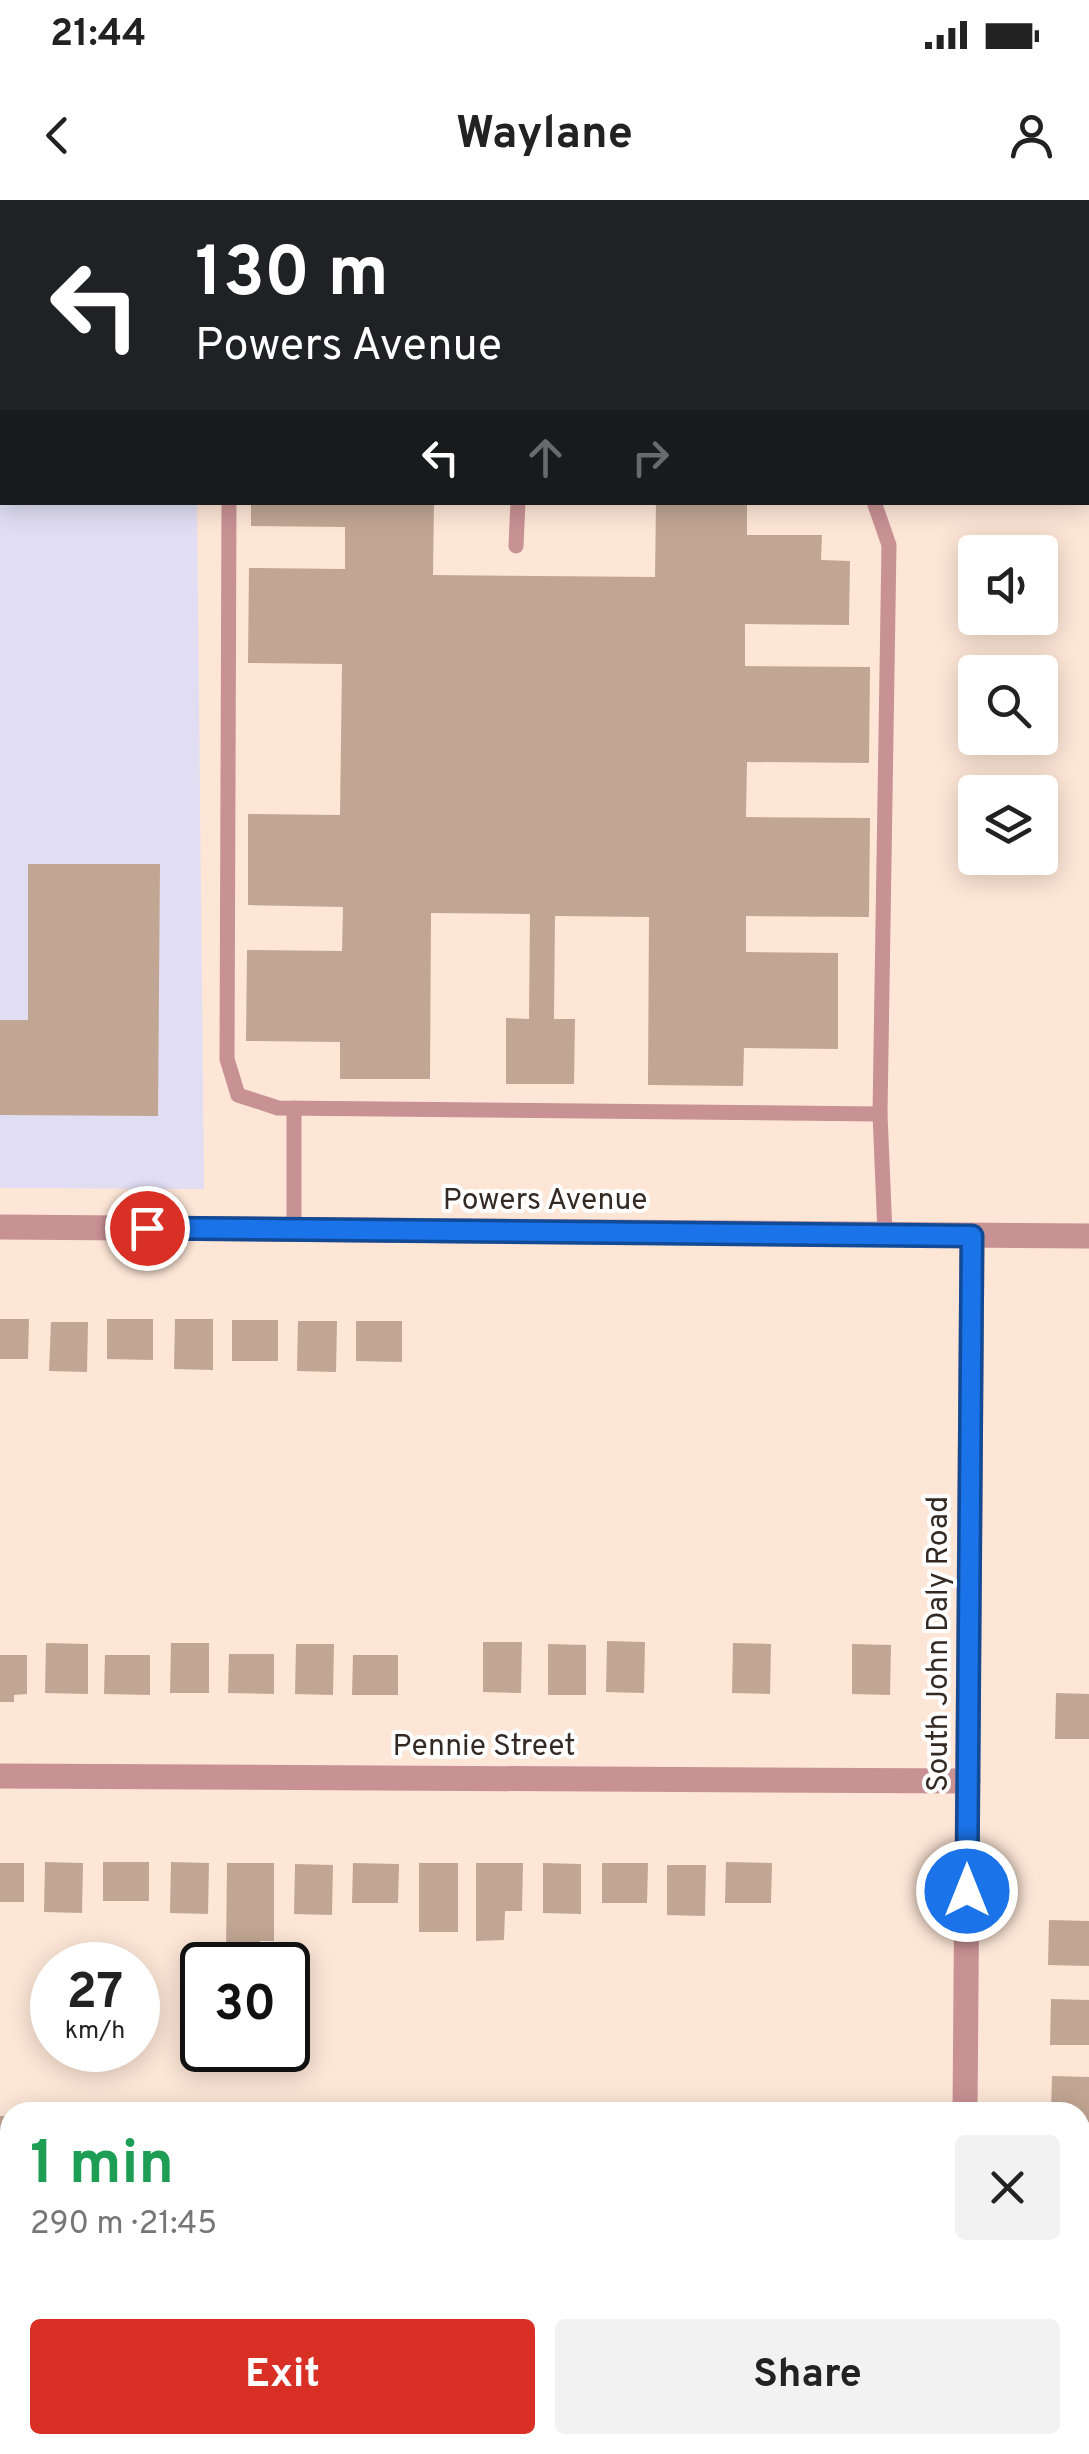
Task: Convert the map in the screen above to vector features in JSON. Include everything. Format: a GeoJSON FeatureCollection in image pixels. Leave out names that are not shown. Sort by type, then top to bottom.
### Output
{"type":"FeatureCollection","features":[{"type":"Feature","properties":{"kind":"street","name":"Powers Avenue"},"geometry":{"type":"LineString","coordinates":[[0,1227],[1089,1236]]}},
{"type":"Feature","properties":{"kind":"street","name":"South John Daly Road"},"geometry":{"type":"LineString","coordinates":[[965,2102],[972,1236]]}},
{"type":"Feature","properties":{"kind":"street","name":"Pennie Street"},"geometry":{"type":"LineString","coordinates":[[0,1776],[968,1781]]}},
{"type":"Feature","properties":{"kind":"lane"},"geometry":{"type":"LineString","coordinates":[[229,505],[228,1059],[238,1095],[278,1108],[880,1114]]}},
{"type":"Feature","properties":{"kind":"lane"},"geometry":{"type":"LineString","coordinates":[[516,546],[518,505]]}},
{"type":"Feature","properties":{"kind":"lane"},"geometry":{"type":"LineString","coordinates":[[875,505],[889,545],[880,1114],[886,1234]]}},
{"type":"Feature","properties":{"kind":"lane"},"geometry":{"type":"LineString","coordinates":[[294,1108],[294,1230]]}},
{"type":"Feature","properties":{"kind":"shaded area"},"geometry":{"type":"Polygon","coordinates":[[[0,505],[197,505],[204,1189],[0,1188],[0,505]]]}},
{"type":"Feature","properties":{"kind":"building"},"geometry":{"type":"Polygon","coordinates":[[[251,505],[434,505],[433,575],[655,577],[656,505],[747,505],[747,535],[822,535],[821,560],[850,561],[849,625],[745,624],[745,666],[870,667],[869,763],[747,762],[746,817],[870,818],[869,917],[746,916],[746,952],[838,953],[838,1049],[744,1048],[743,1086],[648,1085],[649,917],[555,916],[554,1019],[575,1019],[574,1084],[506,1084],[506,1018],[529,1019],[530,914],[431,913],[430,1079],[340,1079],[340,1042],[246,1041],[247,950],[342,951],[343,907],[248,905],[248,814],[340,815],[342,664],[248,663],[249,568],[345,569],[345,527],[251,526],[251,505]]]}},
{"type":"Feature","properties":{"kind":"building"},"geometry":{"type":"Polygon","coordinates":[[[28,864],[160,864],[158,1116],[0,1115],[0,1020],[28,1020],[28,864]]]}},
{"type":"Feature","properties":{"kind":"building"},"geometry":{"type":"Polygon","coordinates":[[[0,1319],[29,1319],[28,1359],[0,1359],[0,1319]]]}},
{"type":"Feature","properties":{"kind":"building"},"geometry":{"type":"Polygon","coordinates":[[[107,1319],[153,1319],[153,1360],[107,1359],[107,1319]]]}},
{"type":"Feature","properties":{"kind":"building"},"geometry":{"type":"Polygon","coordinates":[[[175,1319],[213,1319],[213,1370],[174,1369],[175,1319]]]}},
{"type":"Feature","properties":{"kind":"building"},"geometry":{"type":"Polygon","coordinates":[[[232,1320],[278,1320],[278,1361],[232,1361],[232,1320]]]}},
{"type":"Feature","properties":{"kind":"building"},"geometry":{"type":"Polygon","coordinates":[[[298,1321],[337,1321],[336,1372],[297,1371],[298,1321]]]}},
{"type":"Feature","properties":{"kind":"building"},"geometry":{"type":"Polygon","coordinates":[[[356,1321],[402,1321],[402,1362],[356,1361],[356,1321]]]}},
{"type":"Feature","properties":{"kind":"building"},"geometry":{"type":"Polygon","coordinates":[[[51,1322],[88,1322],[87,1372],[49,1371],[51,1322]]]}},
{"type":"Feature","properties":{"kind":"building"},"geometry":{"type":"Polygon","coordinates":[[[607,1641],[645,1642],[644,1693],[606,1692],[607,1641]]]}},
{"type":"Feature","properties":{"kind":"building"},"geometry":{"type":"Polygon","coordinates":[[[483,1642],[522,1642],[521,1693],[483,1692],[483,1642]]]}},
{"type":"Feature","properties":{"kind":"building"},"geometry":{"type":"Polygon","coordinates":[[[46,1643],[88,1644],[88,1694],[45,1693],[46,1643]]]}},
{"type":"Feature","properties":{"kind":"building"},"geometry":{"type":"Polygon","coordinates":[[[171,1643],[209,1643],[209,1693],[170,1693],[171,1643]]]}},
{"type":"Feature","properties":{"kind":"building"},"geometry":{"type":"Polygon","coordinates":[[[733,1643],[771,1644],[770,1694],[732,1693],[733,1643]]]}},
{"type":"Feature","properties":{"kind":"building"},"geometry":{"type":"Polygon","coordinates":[[[296,1644],[334,1644],[333,1695],[295,1694],[296,1644]]]}},
{"type":"Feature","properties":{"kind":"building"},"geometry":{"type":"Polygon","coordinates":[[[548,1644],[586,1645],[586,1695],[548,1695],[548,1644]]]}},
{"type":"Feature","properties":{"kind":"building"},"geometry":{"type":"Polygon","coordinates":[[[852,1644],[891,1645],[890,1695],[852,1694],[852,1644]]]}},
{"type":"Feature","properties":{"kind":"building"},"geometry":{"type":"Polygon","coordinates":[[[229,1654],[274,1654],[274,1694],[228,1693],[229,1654]]]}},
{"type":"Feature","properties":{"kind":"building"},"geometry":{"type":"Polygon","coordinates":[[[0,1655],[27,1655],[27,1694],[14,1695],[14,1702],[0,1702],[0,1655]]]}},
{"type":"Feature","properties":{"kind":"building"},"geometry":{"type":"Polygon","coordinates":[[[105,1655],[150,1655],[150,1695],[104,1694],[105,1655]]]}},
{"type":"Feature","properties":{"kind":"building"},"geometry":{"type":"Polygon","coordinates":[[[353,1655],[398,1655],[398,1695],[352,1695],[353,1655]]]}},
{"type":"Feature","properties":{"kind":"building"},"geometry":{"type":"Polygon","coordinates":[[[1056,1693],[1089,1694],[1089,1739],[1055,1739],[1056,1693]]]}},
{"type":"Feature","properties":{"kind":"building"},"geometry":{"type":"Polygon","coordinates":[[[45,1862],[83,1863],[82,1913],[44,1912],[45,1862]]]}},
{"type":"Feature","properties":{"kind":"building"},"geometry":{"type":"Polygon","coordinates":[[[103,1862],[149,1862],[149,1901],[103,1901],[103,1862]]]}},
{"type":"Feature","properties":{"kind":"building"},"geometry":{"type":"Polygon","coordinates":[[[171,1862],[209,1863],[208,1914],[170,1913],[171,1862]]]}},
{"type":"Feature","properties":{"kind":"building"},"geometry":{"type":"Polygon","coordinates":[[[726,1862],[772,1863],[771,1903],[725,1903],[726,1862]]]}},
{"type":"Feature","properties":{"kind":"building"},"geometry":{"type":"Polygon","coordinates":[[[0,1863],[24,1863],[24,1902],[0,1902],[0,1863]]]}},
{"type":"Feature","properties":{"kind":"building"},"geometry":{"type":"Polygon","coordinates":[[[227,1863],[274,1863],[274,1941],[226,1942],[227,1863]]]}},
{"type":"Feature","properties":{"kind":"building"},"geometry":{"type":"Polygon","coordinates":[[[353,1863],[399,1864],[398,1903],[352,1903],[353,1863]]]}},
{"type":"Feature","properties":{"kind":"building"},"geometry":{"type":"Polygon","coordinates":[[[419,1863],[458,1863],[458,1932],[419,1932],[419,1863]]]}},
{"type":"Feature","properties":{"kind":"building"},"geometry":{"type":"Polygon","coordinates":[[[476,1863],[523,1863],[522,1911],[505,1911],[504,1940],[476,1941],[476,1863]]]}},
{"type":"Feature","properties":{"kind":"building"},"geometry":{"type":"Polygon","coordinates":[[[543,1863],[581,1864],[581,1914],[543,1913],[543,1863]]]}},
{"type":"Feature","properties":{"kind":"building"},"geometry":{"type":"Polygon","coordinates":[[[602,1863],[648,1863],[647,1903],[602,1903],[602,1863]]]}},
{"type":"Feature","properties":{"kind":"building"},"geometry":{"type":"Polygon","coordinates":[[[295,1864],[333,1865],[332,1915],[294,1914],[295,1864]]]}},
{"type":"Feature","properties":{"kind":"building"},"geometry":{"type":"Polygon","coordinates":[[[667,1865],[706,1865],[705,1916],[667,1915],[667,1865]]]}},
{"type":"Feature","properties":{"kind":"building"},"geometry":{"type":"Polygon","coordinates":[[[1049,1920],[1089,1921],[1089,1966],[1048,1965],[1049,1920]]]}},
{"type":"Feature","properties":{"kind":"building"},"geometry":{"type":"Polygon","coordinates":[[[1051,1999],[1089,2000],[1089,2045],[1050,2045],[1051,1999]]]}},
{"type":"Feature","properties":{"kind":"building"},"geometry":{"type":"Polygon","coordinates":[[[1052,2076],[1089,2077],[1089,2102],[1051,2102],[1052,2076]]]}},
{"type":"Feature","properties":{"kind":"route"},"geometry":{"type":"LineString","coordinates":[[147,1228],[972,1236],[967,1891]]}}]}
